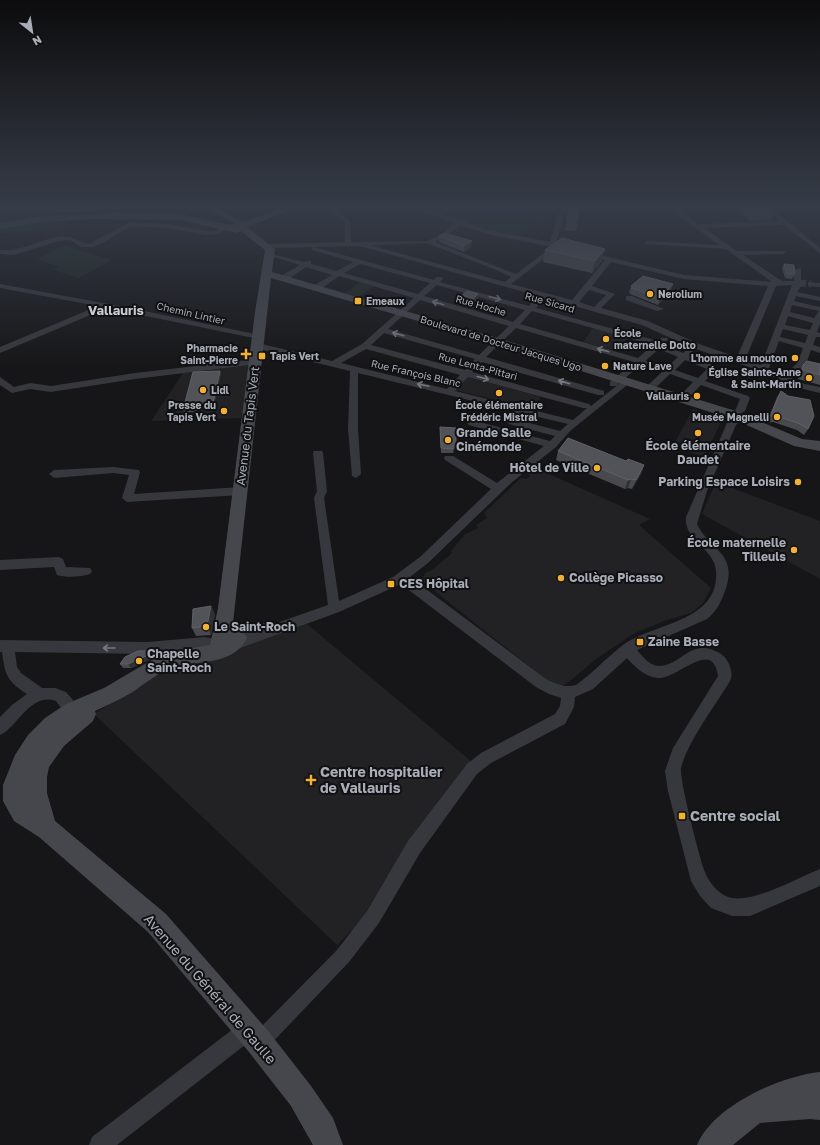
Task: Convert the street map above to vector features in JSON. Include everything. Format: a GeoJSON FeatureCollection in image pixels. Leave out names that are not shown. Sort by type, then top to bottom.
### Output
{"type":"FeatureCollection","features":[{"type":"Feature","properties":{"kind":"main road","name":"Avenue du Tapis Vert"},"geometry":{"type":"LineString","coordinates":[[226,638],[227,608],[259,342],[267,260]]}},
{"type":"Feature","properties":{"kind":"main road","name":"Boulevard de Docteur Jacques Ugo"},"geometry":{"type":"LineString","coordinates":[[266,273],[623,380],[739,417],[798,443],[820,446]]}},
{"type":"Feature","properties":{"kind":"main road"},"geometry":{"type":"LineString","coordinates":[[17,785],[56,739],[116,691],[152,668],[185,657],[216,652],[226,638]]}},
{"type":"Feature","properties":{"kind":"main road"},"geometry":{"type":"LineString","coordinates":[[17,785],[20,766],[36,741],[58,720],[116,691]]}},
{"type":"Feature","properties":{"kind":"main road"},"geometry":{"type":"LineString","coordinates":[[17,785],[35,799],[47,830]]}},
{"type":"Feature","properties":{"kind":"main road","name":"Avenue du Général de Gaulle"},"geometry":{"type":"LineString","coordinates":[[17,785],[30,821],[47,830],[157,923],[254,1036],[301,1096],[322,1129],[328,1145]]}},
{"type":"Feature","properties":{"kind":"main road"},"geometry":{"type":"LineString","coordinates":[[712,1145],[730,1126],[750,1111],[783,1094],[806,1086],[820,1086]]}},
{"type":"Feature","properties":{"kind":"main road"},"geometry":{"type":"LineString","coordinates":[[750,1111],[810,1104],[820,1105]]}},
{"type":"Feature","properties":{"kind":"street","name":"Rue Hoche"},"geometry":{"type":"LineString","coordinates":[[296,260],[641,361]]}},
{"type":"Feature","properties":{"kind":"street"},"geometry":{"type":"LineString","coordinates":[[284,278],[312,260]]}},
{"type":"Feature","properties":{"kind":"street"},"geometry":{"type":"LineString","coordinates":[[419,260],[596,309],[660,309]]}},
{"type":"Feature","properties":{"kind":"street"},"geometry":{"type":"LineString","coordinates":[[479,260],[515,276]]}},
{"type":"Feature","properties":{"kind":"street"},"geometry":{"type":"LineString","coordinates":[[507,284],[535,260]]}},
{"type":"Feature","properties":{"kind":"street"},"geometry":{"type":"LineString","coordinates":[[574,303],[609,260]]}},
{"type":"Feature","properties":{"kind":"street"},"geometry":{"type":"LineString","coordinates":[[611,260],[684,277],[776,284],[795,287],[820,299]]}},
{"type":"Feature","properties":{"kind":"street"},"geometry":{"type":"LineString","coordinates":[[745,260],[776,284]]}},
{"type":"Feature","properties":{"kind":"street"},"geometry":{"type":"LineString","coordinates":[[316,288],[359,261]]}},
{"type":"Feature","properties":{"kind":"street","name":"Rue Sicard"},"geometry":{"type":"LineString","coordinates":[[359,261],[532,307],[659,344],[663,348],[712,368],[700,381]]}},
{"type":"Feature","properties":{"kind":"street"},"geometry":{"type":"LineString","coordinates":[[335,364],[365,346],[399,313],[450,269]]}},
{"type":"Feature","properties":{"kind":"street"},"geometry":{"type":"LineString","coordinates":[[764,369],[795,287],[798,270]]}},
{"type":"Feature","properties":{"kind":"street"},"geometry":{"type":"LineString","coordinates":[[740,360],[776,284]]}},
{"type":"Feature","properties":{"kind":"street"},"geometry":{"type":"LineString","coordinates":[[811,284],[820,284]]}},
{"type":"Feature","properties":{"kind":"street","name":"Chemin Lintier"},"geometry":{"type":"LineString","coordinates":[[0,286],[130,310],[259,342]]}},
{"type":"Feature","properties":{"kind":"street"},"geometry":{"type":"LineString","coordinates":[[587,287],[611,294],[596,309]]}},
{"type":"Feature","properties":{"kind":"street"},"geometry":{"type":"LineString","coordinates":[[450,391],[497,341],[544,295]]}},
{"type":"Feature","properties":{"kind":"street"},"geometry":{"type":"LineString","coordinates":[[629,298],[633,310],[672,335],[696,346],[764,369],[802,386],[820,390]]}},
{"type":"Feature","properties":{"kind":"street"},"geometry":{"type":"LineString","coordinates":[[789,302],[820,309]]}},
{"type":"Feature","properties":{"kind":"street"},"geometry":{"type":"LineString","coordinates":[[0,350],[105,306]]}},
{"type":"Feature","properties":{"kind":"street"},"geometry":{"type":"LineString","coordinates":[[785,314],[819,319],[816,335],[808,347],[802,364],[786,379]]}},
{"type":"Feature","properties":{"kind":"street"},"geometry":{"type":"LineString","coordinates":[[780,326],[816,335]]}},
{"type":"Feature","properties":{"kind":"street"},"geometry":{"type":"LineString","coordinates":[[382,330],[602,395]]}},
{"type":"Feature","properties":{"kind":"street"},"geometry":{"type":"LineString","coordinates":[[3,646],[50,649],[148,648],[202,642],[290,624],[335,608],[390,584],[424,560],[494,487],[602,395],[623,380],[659,344],[672,335]]}},
{"type":"Feature","properties":{"kind":"street"},"geometry":{"type":"LineString","coordinates":[[776,338],[820,350]]}},
{"type":"Feature","properties":{"kind":"street","name":"Rue François Blanc"},"geometry":{"type":"LineString","coordinates":[[259,342],[354,370],[450,391],[520,409],[568,425]]}},
{"type":"Feature","properties":{"kind":"street","name":"Rue Lenta-Pittari"},"geometry":{"type":"LineString","coordinates":[[365,346],[590,406]]}},
{"type":"Feature","properties":{"kind":"street"},"geometry":{"type":"LineString","coordinates":[[648,389],[670,371],[696,346]]}},
{"type":"Feature","properties":{"kind":"street"},"geometry":{"type":"LineString","coordinates":[[406,573],[542,683],[554,690],[567,693],[581,689],[628,649],[656,634],[696,618],[709,609],[716,600],[722,580],[720,560],[713,549],[694,531],[691,524],[692,515],[732,423],[739,417],[746,398],[641,361]]}},
{"type":"Feature","properties":{"kind":"street"},"geometry":{"type":"LineString","coordinates":[[9,397],[134,376],[256,362]]}},
{"type":"Feature","properties":{"kind":"street"},"geometry":{"type":"LineString","coordinates":[[802,364],[820,367]]}},
{"type":"Feature","properties":{"kind":"street"},"geometry":{"type":"LineString","coordinates":[[354,370],[353,428],[356,474]]}},
{"type":"Feature","properties":{"kind":"street"},"geometry":{"type":"LineString","coordinates":[[0,380],[12,390],[30,386],[51,389]]}},
{"type":"Feature","properties":{"kind":"street"},"geometry":{"type":"LineString","coordinates":[[682,399],[700,381]]}},
{"type":"Feature","properties":{"kind":"street"},"geometry":{"type":"LineString","coordinates":[[520,409],[512,422],[553,438]]}},
{"type":"Feature","properties":{"kind":"street"},"geometry":{"type":"LineString","coordinates":[[472,423],[553,438]]}},
{"type":"Feature","properties":{"kind":"street"},"geometry":{"type":"LineString","coordinates":[[318,453],[322,491],[319,498],[332,600],[335,608]]}},
{"type":"Feature","properties":{"kind":"street"},"geometry":{"type":"LineString","coordinates":[[449,458],[494,487]]}},
{"type":"Feature","properties":{"kind":"street"},"geometry":{"type":"LineString","coordinates":[[54,474],[113,470],[136,472],[127,498],[241,491]]}},
{"type":"Feature","properties":{"kind":"street"},"geometry":{"type":"LineString","coordinates":[[0,565],[59,562],[61,572],[86,571]]}},
{"type":"Feature","properties":{"kind":"street"},"geometry":{"type":"LineString","coordinates":[[3,646],[10,651],[11,670],[20,681],[39,694]]}},
{"type":"Feature","properties":{"kind":"street"},"geometry":{"type":"LineString","coordinates":[[628,649],[643,665],[651,670],[660,672],[668,670],[694,655],[704,652],[714,655],[720,660],[724,667],[725,677],[678,753],[673,770],[676,791],[697,875],[706,890],[717,902],[732,907],[750,907],[820,877]]}},
{"type":"Feature","properties":{"kind":"street"},"geometry":{"type":"LineString","coordinates":[[20,681],[22,704]]}},
{"type":"Feature","properties":{"kind":"street"},"geometry":{"type":"LineString","coordinates":[[0,728],[4,721],[22,704],[39,694],[55,693],[65,700],[72,712],[70,719],[44,743],[41,751],[17,785]]}},
{"type":"Feature","properties":{"kind":"street"},"geometry":{"type":"LineString","coordinates":[[100,1145],[254,1036],[343,956],[373,917],[414,847],[472,769],[486,758],[560,719],[567,709],[569,700],[567,693]]}},
{"type":"Feature","properties":{"kind":"shaded area"},"geometry":{"type":"Polygon","coordinates":[[[41,260],[111,260],[79,278],[54,270],[59,267],[41,260]]]}},
{"type":"Feature","properties":{"kind":"shaded area"},"geometry":{"type":"Polygon","coordinates":[[[360,282],[375,286],[359,297],[345,293],[360,282]]]}},
{"type":"Feature","properties":{"kind":"shaded area","name":"École maternelle Dolto"},"geometry":{"type":"Polygon","coordinates":[[[594,327],[628,337],[617,351],[583,342],[594,327]]]}},
{"type":"Feature","properties":{"kind":"shaded area"},"geometry":{"type":"Polygon","coordinates":[[[251,365],[241,418],[151,421],[183,373],[251,365]]]}},
{"type":"Feature","properties":{"kind":"shaded area","name":"École élémentaire Frédéric Mistral"},"geometry":{"type":"Polygon","coordinates":[[[468,377],[541,397],[533,409],[455,390],[468,377]]]}},
{"type":"Feature","properties":{"kind":"shaded area","name":"École élémentaire Daudet"},"geometry":{"type":"Polygon","coordinates":[[[693,409],[722,420],[704,457],[673,446],[693,409]]]}},
{"type":"Feature","properties":{"kind":"shaded area","name":"Collège Picasso"},"geometry":{"type":"Polygon","coordinates":[[[533,467],[650,519],[639,525],[711,588],[703,603],[691,613],[664,621],[633,634],[596,659],[569,682],[562,686],[549,682],[422,581],[425,573],[432,570],[452,553],[451,551],[465,534],[478,528],[476,525],[487,518],[484,513],[521,478],[526,479],[530,476],[526,473],[533,467]]]}},
{"type":"Feature","properties":{"kind":"shaded area","name":"École maternelle Tilleuls"},"geometry":{"type":"Polygon","coordinates":[[[716,482],[820,521],[820,579],[702,514],[716,482]]]}},
{"type":"Feature","properties":{"kind":"shaded area","name":"Centre hospitalier de Vallauris"},"geometry":{"type":"Polygon","coordinates":[[[307,624],[472,762],[409,841],[360,922],[337,945],[94,714],[148,679],[307,624]]]}},
{"type":"Feature","properties":{"kind":"building"},"geometry":{"type":"Polygon","coordinates":[[[784,264],[794,265],[795,274],[787,274],[784,264]]]}},
{"type":"Feature","properties":{"kind":"building"},"geometry":{"type":"Polygon","coordinates":[[[643,276],[673,284],[660,299],[632,288],[633,287],[631,286],[643,276]]]}},
{"type":"Feature","properties":{"kind":"building"},"geometry":{"type":"Polygon","coordinates":[[[467,291],[478,294],[473,299],[462,295],[467,291]]]}},
{"type":"Feature","properties":{"kind":"building"},"geometry":{"type":"Polygon","coordinates":[[[807,361],[820,364],[820,375],[803,370],[803,365],[807,361]]]}},
{"type":"Feature","properties":{"kind":"building","name":"Lidl"},"geometry":{"type":"Polygon","coordinates":[[[220,371],[213,403],[200,405],[199,409],[183,410],[193,372],[220,371]]]}},
{"type":"Feature","properties":{"kind":"building"},"geometry":{"type":"Polygon","coordinates":[[[781,391],[788,396],[810,400],[814,416],[808,429],[800,424],[777,416],[770,416],[781,391]]]}},
{"type":"Feature","properties":{"kind":"building","name":"Grande Salle Cinémonde"},"geometry":{"type":"Polygon","coordinates":[[[440,427],[456,428],[456,444],[453,449],[441,448],[440,427]]]}},
{"type":"Feature","properties":{"kind":"building"},"geometry":{"type":"Polygon","coordinates":[[[568,438],[626,461],[628,459],[644,465],[636,480],[628,480],[558,451],[568,438]]]}},
{"type":"Feature","properties":{"kind":"building"},"geometry":{"type":"Polygon","coordinates":[[[211,606],[207,626],[192,628],[193,609],[211,606]]]}},
{"type":"Feature","properties":{"kind":"building"},"geometry":{"type":"Polygon","coordinates":[[[138,651],[147,651],[148,655],[128,664],[120,664],[125,657],[138,651]]]}},
{"type":"Feature","properties":{"kind":"tunnel"},"geometry":{"type":"LineString","coordinates":[[799,283],[811,284]]}},
{"type":"Feature","properties":{"kind":"place","name":"Nerolium"},"geometry":{"type":"Point","coordinates":[650,294]}},
{"type":"Feature","properties":{"kind":"place","name":"Emeaux"},"geometry":{"type":"Point","coordinates":[358,301]}},
{"type":"Feature","properties":{"kind":"place","name":"École maternelle Dolto"},"geometry":{"type":"Point","coordinates":[606,339]}},
{"type":"Feature","properties":{"kind":"place","name":"Pharmacie Saint-Pierre"},"geometry":{"type":"Point","coordinates":[246,354]}},
{"type":"Feature","properties":{"kind":"place","name":"Tapis Vert"},"geometry":{"type":"Point","coordinates":[262,356]}},
{"type":"Feature","properties":{"kind":"place","name":"L'homme au mouton"},"geometry":{"type":"Point","coordinates":[795,358]}},
{"type":"Feature","properties":{"kind":"place","name":"Nature Lave"},"geometry":{"type":"Point","coordinates":[605,366]}},
{"type":"Feature","properties":{"kind":"place","name":"Église Sainte-Anne & Saint-Martin"},"geometry":{"type":"Point","coordinates":[809,378]}},
{"type":"Feature","properties":{"kind":"place","name":"Lidl"},"geometry":{"type":"Point","coordinates":[203,390]}},
{"type":"Feature","properties":{"kind":"place","name":"École élémentaire Frédéric Mistral"},"geometry":{"type":"Point","coordinates":[499,393]}},
{"type":"Feature","properties":{"kind":"place","name":"Vallauris"},"geometry":{"type":"Point","coordinates":[697,396]}},
{"type":"Feature","properties":{"kind":"place","name":"Presse du Tapis Vert"},"geometry":{"type":"Point","coordinates":[224,411]}},
{"type":"Feature","properties":{"kind":"place","name":"Musée Magnelli"},"geometry":{"type":"Point","coordinates":[777,417]}},
{"type":"Feature","properties":{"kind":"place","name":"École élémentaire Daudet"},"geometry":{"type":"Point","coordinates":[698,433]}},
{"type":"Feature","properties":{"kind":"place","name":"Grande Salle Cinémonde"},"geometry":{"type":"Point","coordinates":[448,440]}},
{"type":"Feature","properties":{"kind":"place","name":"Hôtel de Ville"},"geometry":{"type":"Point","coordinates":[597,468]}},
{"type":"Feature","properties":{"kind":"place","name":"Parking Espace Loisirs"},"geometry":{"type":"Point","coordinates":[798,482]}},
{"type":"Feature","properties":{"kind":"place","name":"École maternelle Tilleuls"},"geometry":{"type":"Point","coordinates":[794,550]}},
{"type":"Feature","properties":{"kind":"place","name":"Collège Picasso"},"geometry":{"type":"Point","coordinates":[561,578]}},
{"type":"Feature","properties":{"kind":"place","name":"CES Hôpital"},"geometry":{"type":"Point","coordinates":[391,584]}},
{"type":"Feature","properties":{"kind":"place","name":"Le Saint-Roch"},"geometry":{"type":"Point","coordinates":[206,627]}},
{"type":"Feature","properties":{"kind":"place","name":"Zaine Basse"},"geometry":{"type":"Point","coordinates":[640,642]}},
{"type":"Feature","properties":{"kind":"place","name":"Chapelle Saint-Roch"},"geometry":{"type":"Point","coordinates":[139,661]}},
{"type":"Feature","properties":{"kind":"place","name":"Centre hospitalier de Vallauris"},"geometry":{"type":"Point","coordinates":[311,780]}},
{"type":"Feature","properties":{"kind":"place","name":"Centre social"},"geometry":{"type":"Point","coordinates":[682,816]}},
{"type":"Feature","properties":{"kind":"district","name":"Vallauris"},"geometry":{"type":"Point","coordinates":[116,310]}}]}
